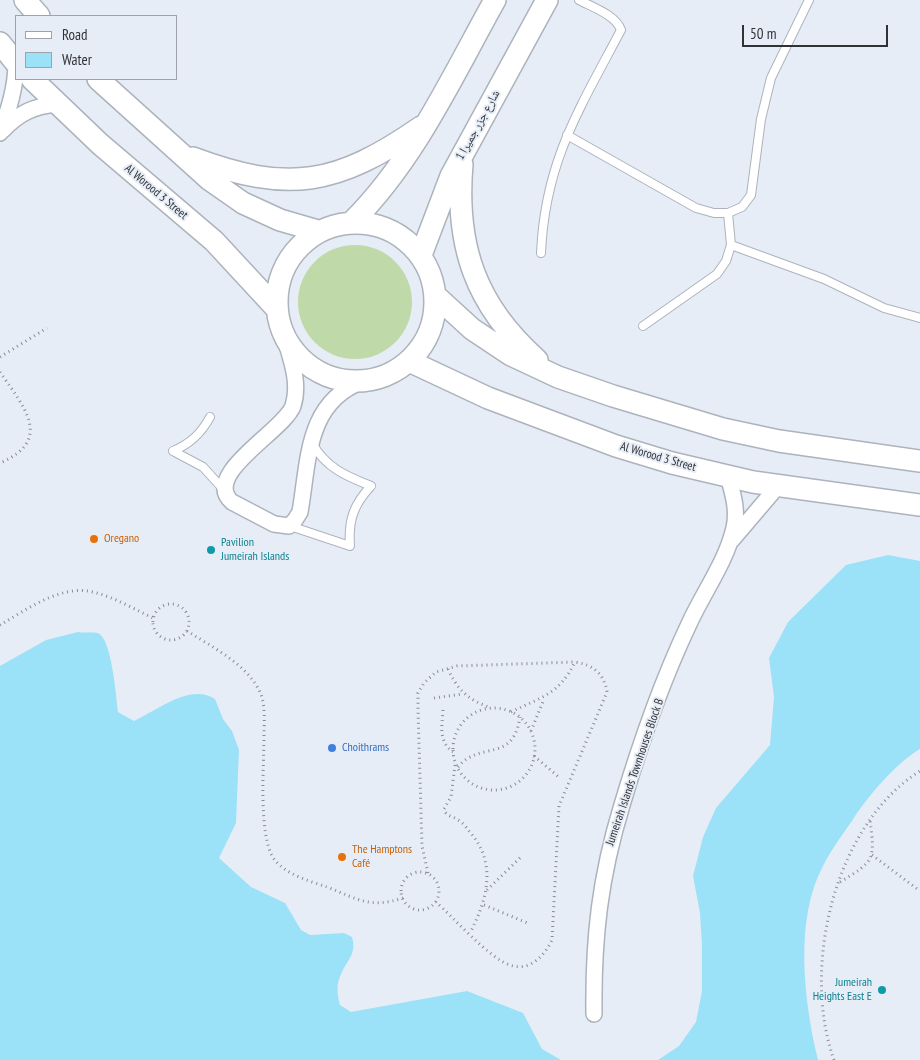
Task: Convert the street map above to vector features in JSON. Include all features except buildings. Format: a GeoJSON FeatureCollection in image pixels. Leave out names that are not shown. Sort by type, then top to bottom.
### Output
{"type":"FeatureCollection","features":[{"type":"Feature","properties":{"kind":"street"},"geometry":{"type":"LineString","coordinates":[[25,0],[38,15]]}},
{"type":"Feature","properties":{"kind":"street"},"geometry":{"type":"LineString","coordinates":[[352,222],[393,176],[425,124],[495,0]]}},
{"type":"Feature","properties":{"kind":"street","name":"شارع جزر جميرا 1"},"geometry":{"type":"LineString","coordinates":[[420,255],[439,202],[464,151],[547,0]]}},
{"type":"Feature","properties":{"kind":"street"},"geometry":{"type":"LineString","coordinates":[[0,43],[15,61]]}},
{"type":"Feature","properties":{"kind":"street"},"geometry":{"type":"LineString","coordinates":[[0,133],[16,80]]}},
{"type":"Feature","properties":{"kind":"street","name":"Al Worood 3 Street"},"geometry":{"type":"LineString","coordinates":[[33,80],[142,181],[214,241],[277,309]]}},
{"type":"Feature","properties":{"kind":"street"},"geometry":{"type":"LineString","coordinates":[[99,80],[210,180],[243,202],[280,220],[318,231]]}},
{"type":"Feature","properties":{"kind":"street"},"geometry":{"type":"LineString","coordinates":[[0,133],[14,118],[27,110],[57,104]]}},
{"type":"Feature","properties":{"kind":"street"},"geometry":{"type":"LineString","coordinates":[[180,154],[225,170],[252,177],[281,180],[309,178],[336,173],[363,163],[388,150],[425,124]]}},
{"type":"Feature","properties":{"kind":"street"},"geometry":{"type":"LineString","coordinates":[[464,151],[460,190],[460,218],[465,247],[474,274],[486,300],[502,324],[521,346],[554,375]]}},
{"type":"Feature","properties":{"kind":"street"},"geometry":{"type":"LineString","coordinates":[[352,222],[378,225],[402,236],[420,255],[431,276],[437,297],[433,322],[424,344],[409,361],[388,375],[364,382],[338,394],[327,405],[320,417],[312,443],[300,512],[289,526],[274,524],[232,502],[224,490],[225,482],[232,470],[285,420],[293,406],[296,391],[295,376],[277,309],[278,285],[286,264],[300,245],[318,231],[334,225],[352,222]]}},
{"type":"Feature","properties":{"kind":"street"},"geometry":{"type":"LineString","coordinates":[[437,297],[472,329],[511,355],[554,375],[667,414],[723,429],[836,451],[920,461]]}},
{"type":"Feature","properties":{"kind":"street"},"geometry":{"type":"LineString","coordinates":[[282,331],[296,353],[315,370],[338,379],[364,382]]}},
{"type":"Feature","properties":{"kind":"street","name":"Al Worood 3 Street"},"geometry":{"type":"LineString","coordinates":[[409,361],[488,398],[616,446],[672,463],[778,486],[914,502]]}},
{"type":"Feature","properties":{"kind":"street","name":"Jumeirah Islands Townhouses Block B"},"geometry":{"type":"LineString","coordinates":[[728,476],[736,510],[730,543]]}},
{"type":"Feature","properties":{"kind":"street","name":"Jumeirah Islands Townhouses Block B"},"geometry":{"type":"LineString","coordinates":[[594,1014],[593,960],[598,907],[607,855],[652,716],[688,626],[730,543],[778,486]]}},
{"type":"Feature","properties":{"kind":"lane"},"geometry":{"type":"LineString","coordinates":[[541,253],[544,212],[550,180],[566,134],[621,30],[619,24],[614,19],[579,0]]}},
{"type":"Feature","properties":{"kind":"lane"},"geometry":{"type":"LineString","coordinates":[[566,134],[696,208],[714,213],[728,213],[742,207],[751,195],[761,119],[771,78],[809,0]]}},
{"type":"Feature","properties":{"kind":"lane"},"geometry":{"type":"LineString","coordinates":[[643,326],[717,274],[726,261],[731,245],[728,213]]}},
{"type":"Feature","properties":{"kind":"lane"},"geometry":{"type":"LineString","coordinates":[[731,245],[824,279],[884,308],[920,318]]}},
{"type":"Feature","properties":{"kind":"lane"},"geometry":{"type":"LineString","coordinates":[[210,417],[191,442],[173,451],[203,467],[224,490]]}},
{"type":"Feature","properties":{"kind":"lane"},"geometry":{"type":"LineString","coordinates":[[289,526],[350,546],[348,529],[352,512],[360,498],[371,486],[331,467],[320,456],[312,443]]}},
{"type":"Feature","properties":{"kind":"path"},"geometry":{"type":"LineString","coordinates":[[0,357],[47,328]]}},
{"type":"Feature","properties":{"kind":"path"},"geometry":{"type":"LineString","coordinates":[[0,372],[20,400],[32,425],[30,439],[23,451],[0,464]]}},
{"type":"Feature","properties":{"kind":"path"},"geometry":{"type":"LineString","coordinates":[[0,625],[44,601],[67,592],[91,592],[114,599],[153,618]]}},
{"type":"Feature","properties":{"kind":"path"},"geometry":{"type":"LineString","coordinates":[[173,603],[181,607],[187,614],[189,623],[186,631],[179,638],[169,640],[160,636],[154,628],[153,618],[157,610],[164,605],[173,603]]}},
{"type":"Feature","properties":{"kind":"path"},"geometry":{"type":"LineString","coordinates":[[186,631],[246,672],[260,692],[264,712],[265,830],[274,859],[285,869],[299,876],[364,902],[378,905],[403,898]]}},
{"type":"Feature","properties":{"kind":"path"},"geometry":{"type":"LineString","coordinates":[[428,873],[413,873],[407,877],[401,891],[403,898],[412,908],[418,910],[431,907],[439,896],[438,882],[428,873],[422,846],[418,693],[424,683],[436,672],[457,666],[575,662],[588,664],[600,673],[607,692],[559,806],[552,940],[545,955],[536,962],[523,967],[510,965],[494,956],[436,902]]}},
{"type":"Feature","properties":{"kind":"path"},"geometry":{"type":"LineString","coordinates":[[511,712],[544,698],[562,683],[575,662]]}},
{"type":"Feature","properties":{"kind":"path"},"geometry":{"type":"LineString","coordinates":[[448,669],[454,682],[464,694],[476,703],[511,712],[520,717],[531,731],[535,747],[534,756],[526,775],[518,782],[500,790],[490,790],[471,783],[456,765]]}},
{"type":"Feature","properties":{"kind":"path"},"geometry":{"type":"LineString","coordinates":[[434,698],[464,694]]}},
{"type":"Feature","properties":{"kind":"path"},"geometry":{"type":"LineString","coordinates":[[531,731],[544,698]]}},
{"type":"Feature","properties":{"kind":"path"},"geometry":{"type":"LineString","coordinates":[[470,933],[484,904],[487,891],[485,862],[480,846],[470,832],[458,820],[445,812],[451,797],[456,765],[453,752],[457,731],[470,715],[490,708]]}},
{"type":"Feature","properties":{"kind":"path"},"geometry":{"type":"LineString","coordinates":[[443,710],[441,736],[448,748],[453,752]]}},
{"type":"Feature","properties":{"kind":"path"},"geometry":{"type":"LineString","coordinates":[[456,765],[470,756],[506,747],[516,734],[520,717]]}},
{"type":"Feature","properties":{"kind":"path"},"geometry":{"type":"LineString","coordinates":[[534,756],[560,778]]}},
{"type":"Feature","properties":{"kind":"path"},"geometry":{"type":"LineString","coordinates":[[834,1060],[822,1001],[822,952],[832,903],[852,848],[870,820],[891,795],[920,771]]}},
{"type":"Feature","properties":{"kind":"path"},"geometry":{"type":"LineString","coordinates":[[839,882],[863,868],[872,856],[870,820]]}},
{"type":"Feature","properties":{"kind":"path"},"geometry":{"type":"LineString","coordinates":[[487,891],[522,856]]}},
{"type":"Feature","properties":{"kind":"path"},"geometry":{"type":"LineString","coordinates":[[872,856],[920,891]]}},
{"type":"Feature","properties":{"kind":"path"},"geometry":{"type":"LineString","coordinates":[[484,904],[530,924]]}},
{"type":"Feature","properties":{"kind":"green space"},"geometry":{"type":"Polygon","coordinates":[[[355,245],[377,250],[395,262],[407,280],[412,302],[407,324],[395,342],[377,354],[355,359],[333,354],[315,342],[303,324],[298,302],[303,280],[315,262],[333,250],[355,245]]]}},
{"type":"Feature","properties":{"kind":"water"},"geometry":{"type":"Polygon","coordinates":[[[888,555],[920,561],[920,749],[892,771],[865,802],[829,854],[814,887],[808,911],[804,962],[809,1013],[818,1060],[658,1060],[679,1046],[696,1022],[702,991],[702,945],[700,913],[693,876],[703,837],[716,808],[770,745],[774,697],[769,658],[788,622],[846,565],[888,555]]]}},
{"type":"Feature","properties":{"kind":"water"},"geometry":{"type":"Polygon","coordinates":[[[78,632],[98,633],[103,638],[110,657],[118,712],[134,721],[185,696],[205,695],[215,699],[223,719],[232,731],[239,750],[236,823],[219,858],[251,887],[285,903],[301,930],[310,935],[344,933],[352,937],[353,948],[351,957],[338,982],[340,1005],[351,1012],[467,991],[523,1013],[542,1049],[561,1060],[0,1060],[0,666],[46,640],[78,632]]]}},
{"type":"Feature","properties":{"kind":"place","name":"Oregano"},"geometry":{"type":"Point","coordinates":[94,539]}},
{"type":"Feature","properties":{"kind":"place","name":"Pavilion Jumeirah Islands"},"geometry":{"type":"Point","coordinates":[211,550]}},
{"type":"Feature","properties":{"kind":"place","name":"Choithrams"},"geometry":{"type":"Point","coordinates":[332,748]}},
{"type":"Feature","properties":{"kind":"place","name":"The Hamptons Café"},"geometry":{"type":"Point","coordinates":[342,857]}},
{"type":"Feature","properties":{"kind":"place","name":"Jumeirah Heights East E"},"geometry":{"type":"Point","coordinates":[882,990]}}]}
